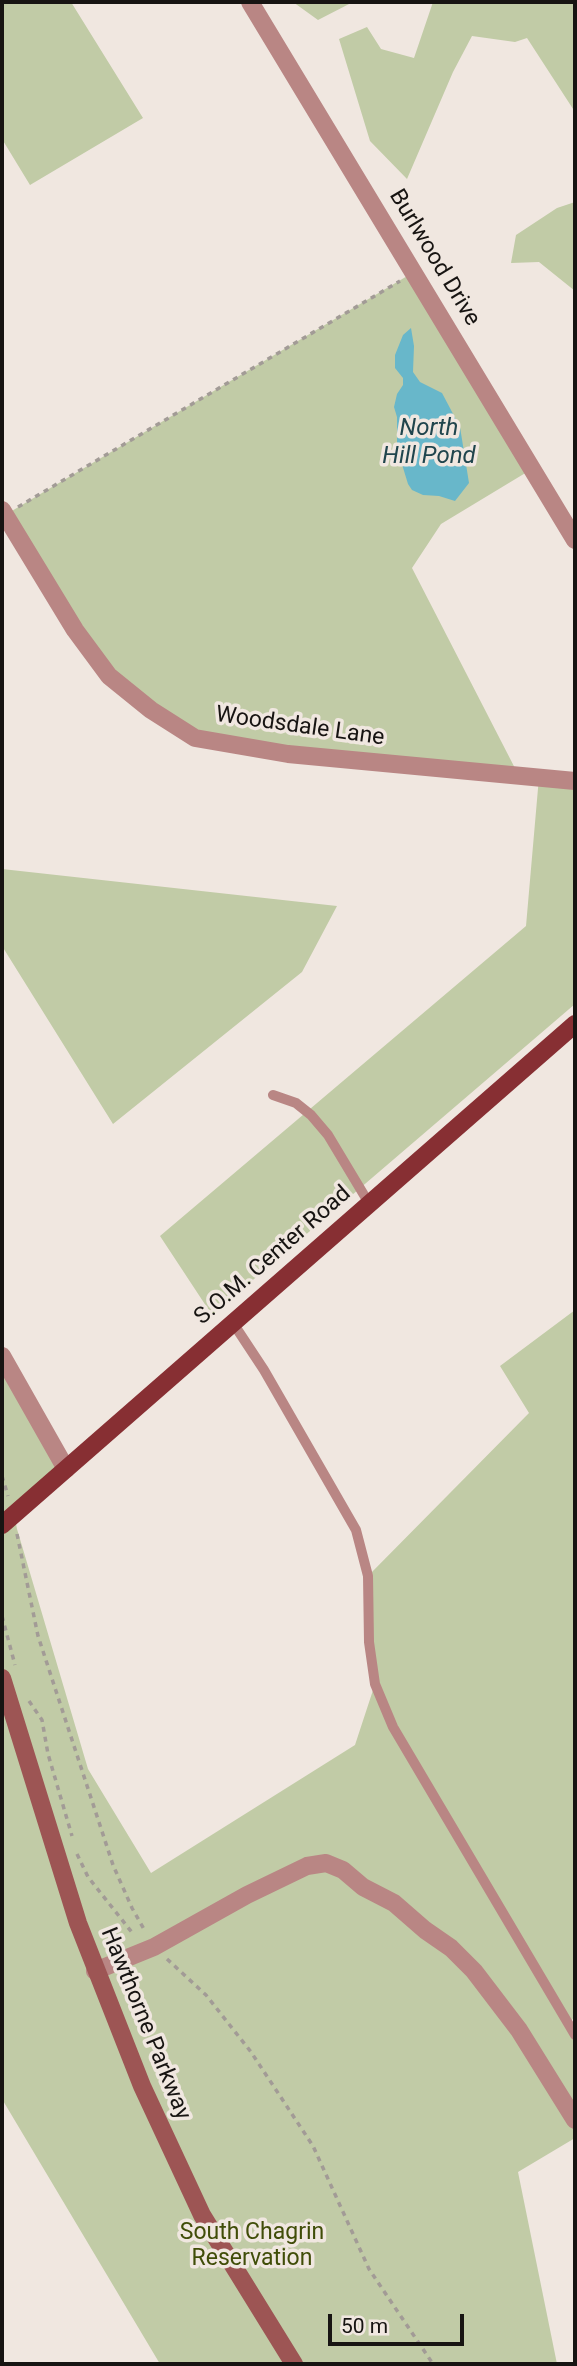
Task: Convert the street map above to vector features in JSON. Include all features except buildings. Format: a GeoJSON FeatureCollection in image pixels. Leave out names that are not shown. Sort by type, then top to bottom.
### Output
{"type":"FeatureCollection","features":[{"type":"Feature","properties":{"kind":"main road","name":"S.O.M. Center Road"},"geometry":{"type":"LineString","coordinates":[[2,1525],[575,1024]]}},
{"type":"Feature","properties":{"kind":"street","name":"Burlwood Drive"},"geometry":{"type":"LineString","coordinates":[[250,2],[575,540]]}},
{"type":"Feature","properties":{"kind":"street","name":"Woodsdale Lane"},"geometry":{"type":"LineString","coordinates":[[3,513],[75,630],[109,676],[151,710],[195,738],[288,754],[575,781]]}},
{"type":"Feature","properties":{"kind":"street"},"geometry":{"type":"LineString","coordinates":[[2,1356],[66,1469]]}},
{"type":"Feature","properties":{"kind":"street","name":"Hawthorne Parkway"},"geometry":{"type":"LineString","coordinates":[[2,1678],[49,1835],[95,1971],[142,2086],[202,2215],[294,2364]]}},
{"type":"Feature","properties":{"kind":"street"},"geometry":{"type":"LineString","coordinates":[[95,1971],[139,1954],[247,1895],[307,1866],[326,1863],[343,1870],[363,1887],[394,1903],[451,1948],[474,1971],[519,2030],[575,2120]]}},
{"type":"Feature","properties":{"kind":"lane"},"geometry":{"type":"LineString","coordinates":[[273,1095],[296,1103],[311,1115],[328,1135],[370,1205]]}},
{"type":"Feature","properties":{"kind":"lane"},"geometry":{"type":"LineString","coordinates":[[233,1323],[264,1370],[356,1530],[368,1576],[369,1642],[375,1684],[393,1727],[575,2035]]}},
{"type":"Feature","properties":{"kind":"path"},"geometry":{"type":"LineString","coordinates":[[3,513],[414,272]]}},
{"type":"Feature","properties":{"kind":"path"},"geometry":{"type":"LineString","coordinates":[[2,1616],[15,1665]]}},
{"type":"Feature","properties":{"kind":"path"},"geometry":{"type":"LineString","coordinates":[[27,1698],[42,1720],[54,1779],[82,1866],[96,1889],[130,1928],[139,1954],[139,1968],[131,2002],[132,2013]]}},
{"type":"Feature","properties":{"kind":"green space"},"geometry":{"type":"Polygon","coordinates":[[[2,2],[71,2],[143,118],[30,185],[2,139],[2,2]]]}},
{"type":"Feature","properties":{"kind":"green space"},"geometry":{"type":"Polygon","coordinates":[[[293,2],[353,2],[318,20],[293,2]]]}},
{"type":"Feature","properties":{"kind":"green space"},"geometry":{"type":"Polygon","coordinates":[[[433,2],[575,2],[575,112],[527,38],[515,42],[472,36],[453,72],[407,179],[370,141],[339,39],[367,27],[381,49],[414,58],[433,2]]]}},
{"type":"Feature","properties":{"kind":"green space"},"geometry":{"type":"Polygon","coordinates":[[[575,202],[575,291],[539,262],[511,263],[516,235],[557,208],[575,202]]]}},
{"type":"Feature","properties":{"kind":"green space"},"geometry":{"type":"Polygon","coordinates":[[[414,272],[532,469],[441,524],[412,568],[519,776],[195,738],[109,676],[5,515],[414,272]]]}},
{"type":"Feature","properties":{"kind":"green space"},"geometry":{"type":"Polygon","coordinates":[[[539,777],[575,781],[575,1004],[212,1315],[160,1236],[526,926],[539,777]]]}},
{"type":"Feature","properties":{"kind":"green space"},"geometry":{"type":"Polygon","coordinates":[[[2,869],[337,906],[302,972],[113,1124],[2,946],[2,869]]]}},
{"type":"Feature","properties":{"kind":"green space","name":"South Chagrin Reservation"},"geometry":{"type":"Polygon","coordinates":[[[575,1310],[575,2015],[569,2025],[575,2035],[575,2138],[518,2172],[557,2364],[160,2364],[2,2099],[2,1356],[66,1469],[14,1513],[17,1529],[88,1769],[151,1873],[355,1745],[375,1684],[368,1576],[529,1413],[500,1366],[575,1310]]]}},
{"type":"Feature","properties":{"kind":"water","name":"North Hill Pond"},"geometry":{"type":"Polygon","coordinates":[[[411,328],[414,346],[413,372],[420,382],[442,393],[460,427],[469,483],[455,501],[423,495],[412,490],[397,448],[397,417],[394,407],[403,378],[395,368],[395,355],[403,335],[411,328]]]}}]}
